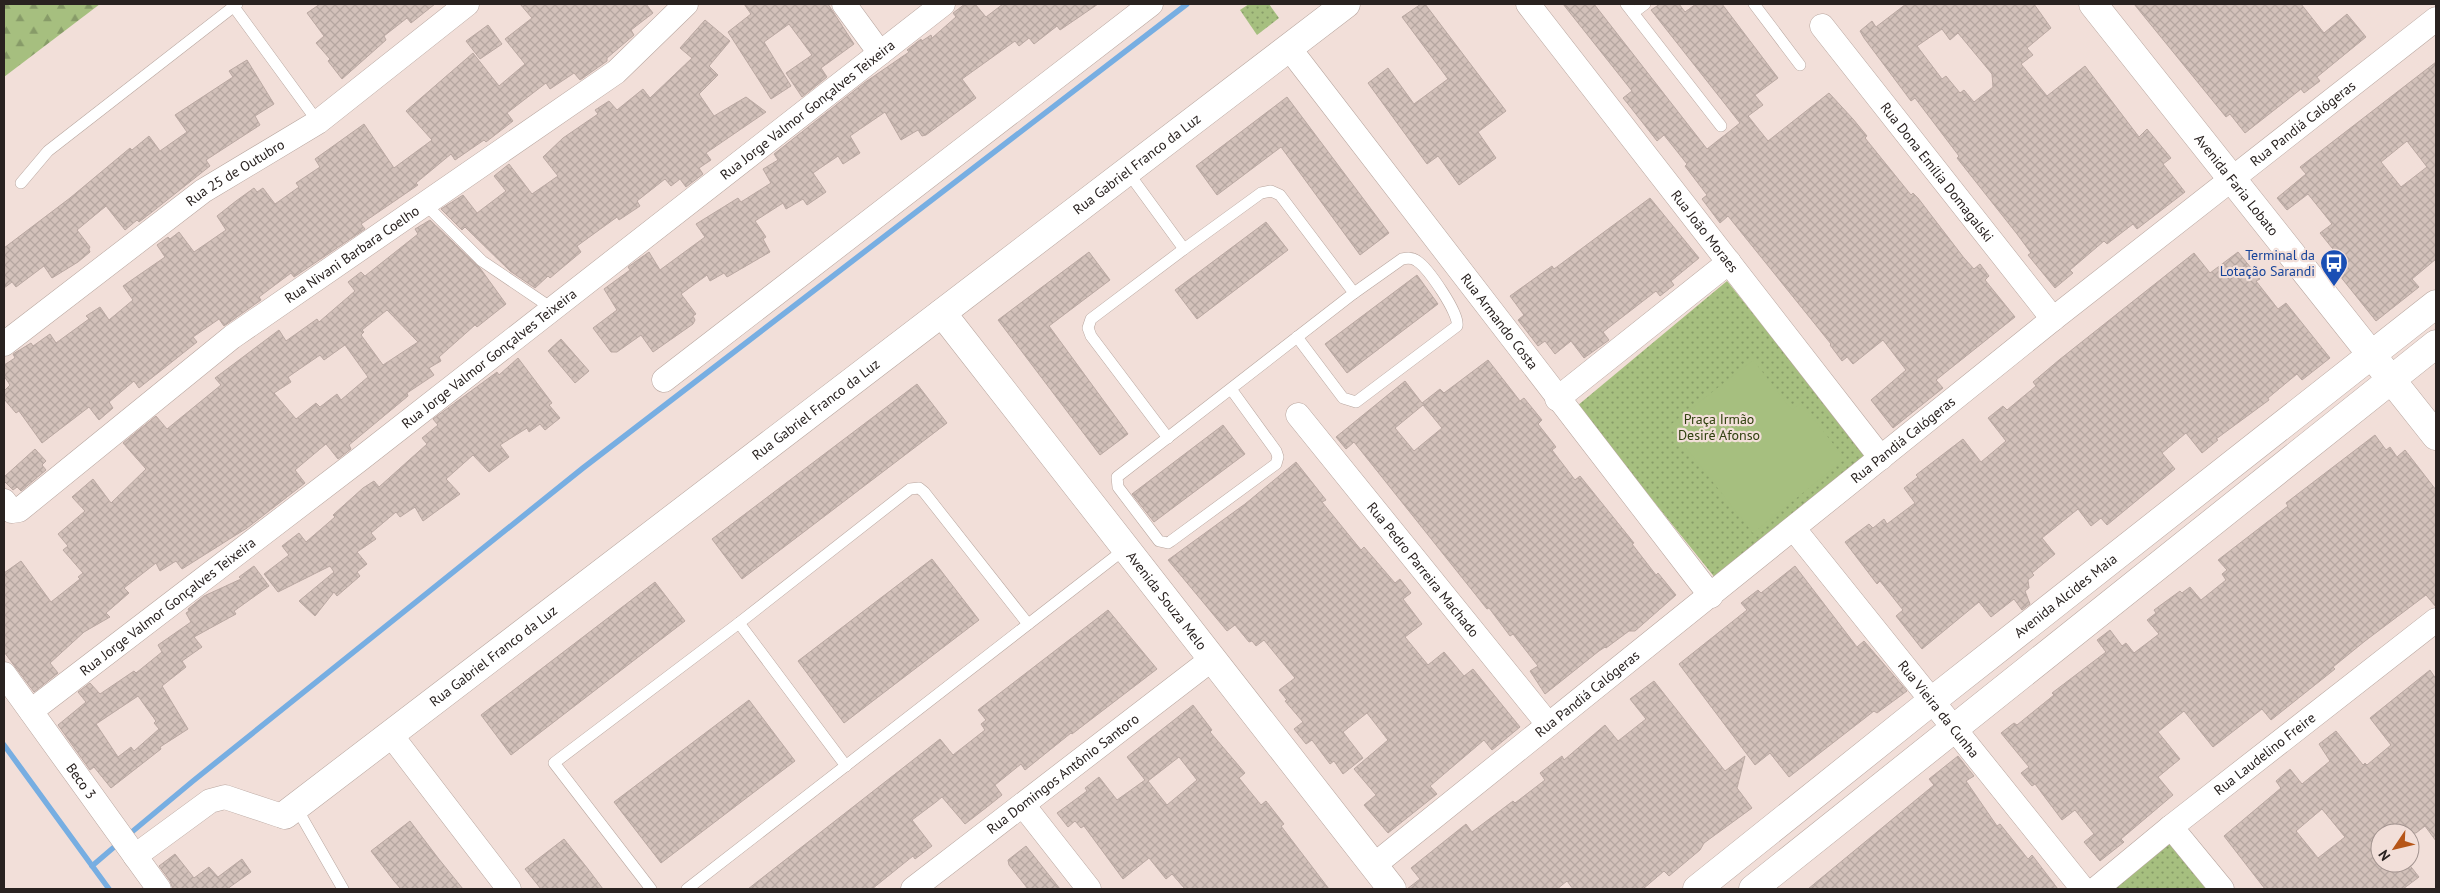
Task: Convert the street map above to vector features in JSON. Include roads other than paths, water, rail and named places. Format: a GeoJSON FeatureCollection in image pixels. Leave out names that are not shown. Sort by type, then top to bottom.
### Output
{"type":"FeatureCollection","features":[{"type":"Feature","properties":{"kind":"street","name":"Rua 25 de Outubro"},"geometry":{"type":"LineString","coordinates":[[4,344],[203,191],[318,122],[467,4]]}},
{"type":"Feature","properties":{"kind":"street","name":"Rua Nivani Barbara Coelho"},"geometry":{"type":"LineString","coordinates":[[12,505],[232,337],[616,72],[686,4]]}},
{"type":"Feature","properties":{"kind":"street"},"geometry":{"type":"LineString","coordinates":[[844,4],[880,52]]}},
{"type":"Feature","properties":{"kind":"street","name":"Rua Jorge Valmor Gonçalves Teixeira"},"geometry":{"type":"LineString","coordinates":[[31,711],[359,460],[943,4]]}},
{"type":"Feature","properties":{"kind":"street"},"geometry":{"type":"LineString","coordinates":[[664,380],[1151,4]]}},
{"type":"Feature","properties":{"kind":"street","name":"Rua Gabriel Franco da Luz"},"geometry":{"type":"LineString","coordinates":[[290,811],[1346,4]]}},
{"type":"Feature","properties":{"kind":"street","name":"Rua João Moraes"},"geometry":{"type":"LineString","coordinates":[[1528,4],[1881,458]]}},
{"type":"Feature","properties":{"kind":"street","name":"Avenida Faria Lobato"},"geometry":{"type":"LineString","coordinates":[[2093,4],[2436,436]]}},
{"type":"Feature","properties":{"kind":"street","name":"Rua Pandiá Calógeras"},"geometry":{"type":"LineString","coordinates":[[1373,866],[2053,319],[2233,180],[2436,19]]}},
{"type":"Feature","properties":{"kind":"street","name":"Rua Dona Emília Domagalski"},"geometry":{"type":"LineString","coordinates":[[1822,26],[2053,319]]}},
{"type":"Feature","properties":{"kind":"street","name":"Rua Armando Costa"},"geometry":{"type":"LineString","coordinates":[[1289,48],[1557,399],[1711,596]]}},
{"type":"Feature","properties":{"kind":"street"},"geometry":{"type":"LineString","coordinates":[[1557,399],[1729,262]]}},
{"type":"Feature","properties":{"kind":"street","name":"Avenida Alcides Maia"},"geometry":{"type":"LineString","coordinates":[[1697,889],[1933,700],[2436,304]]}},
{"type":"Feature","properties":{"kind":"street","name":"Avenida Souza Melo"},"geometry":{"type":"LineString","coordinates":[[942,313],[1392,889]]}},
{"type":"Feature","properties":{"kind":"street"},"geometry":{"type":"LineString","coordinates":[[1753,889],[2436,344]]}},
{"type":"Feature","properties":{"kind":"street","name":"Rua Pedro Parreira Machado"},"geometry":{"type":"LineString","coordinates":[[1298,415],[1548,724]]}},
{"type":"Feature","properties":{"kind":"street","name":"Rua Vieira da Cunha"},"geometry":{"type":"LineString","coordinates":[[1794,529],[2083,889]]}},
{"type":"Feature","properties":{"kind":"street","name":"Rua Laudelino Freire"},"geometry":{"type":"LineString","coordinates":[[2096,889],[2171,827],[2436,620]]}},
{"type":"Feature","properties":{"kind":"street","name":"Rua Domingos Antônio Santoro"},"geometry":{"type":"LineString","coordinates":[[913,889],[1212,659]]}},
{"type":"Feature","properties":{"kind":"street","name":"Beco 3"},"geometry":{"type":"LineString","coordinates":[[4,674],[158,889]]}},
{"type":"Feature","properties":{"kind":"street"},"geometry":{"type":"LineString","coordinates":[[390,735],[508,889]]}},
{"type":"Feature","properties":{"kind":"street"},"geometry":{"type":"LineString","coordinates":[[135,856],[217,798],[225,797],[278,816],[290,811]]}},
{"type":"Feature","properties":{"kind":"street"},"geometry":{"type":"LineString","coordinates":[[1023,805],[1089,889]]}},
{"type":"Feature","properties":{"kind":"street"},"geometry":{"type":"LineString","coordinates":[[2171,827],[2222,889]]}},
{"type":"Feature","properties":{"kind":"lane"},"geometry":{"type":"LineString","coordinates":[[1645,4],[1630,8],[1721,126]]}},
{"type":"Feature","properties":{"kind":"lane"},"geometry":{"type":"LineString","coordinates":[[1754,4],[1800,65]]}},
{"type":"Feature","properties":{"kind":"lane"},"geometry":{"type":"LineString","coordinates":[[22,183],[48,151],[235,5],[318,122]]}},
{"type":"Feature","properties":{"kind":"lane"},"geometry":{"type":"LineString","coordinates":[[1127,171],[1184,249]]}},
{"type":"Feature","properties":{"kind":"lane"},"geometry":{"type":"LineString","coordinates":[[1168,438],[1091,336],[1088,328],[1091,319],[1261,193],[1271,191],[1280,195],[1354,293]]}},
{"type":"Feature","properties":{"kind":"lane"},"geometry":{"type":"LineString","coordinates":[[424,204],[482,261],[553,309]]}},
{"type":"Feature","properties":{"kind":"lane"},"geometry":{"type":"LineString","coordinates":[[1231,389],[1276,450],[1278,457],[1276,464],[1168,543],[1159,541],[1118,487],[1116,480],[1119,475],[1168,438],[1297,337],[1354,293],[1402,259],[1411,258],[1422,265],[1456,312],[1457,326],[1356,402],[1343,398],[1297,337]]}},
{"type":"Feature","properties":{"kind":"lane"},"geometry":{"type":"LineString","coordinates":[[651,889],[554,763],[739,624],[910,489],[918,488],[948,521],[1028,624]]}},
{"type":"Feature","properties":{"kind":"lane"},"geometry":{"type":"LineString","coordinates":[[687,889],[1125,549]]}},
{"type":"Feature","properties":{"kind":"lane"},"geometry":{"type":"LineString","coordinates":[[739,624],[846,766]]}},
{"type":"Feature","properties":{"kind":"lane"},"geometry":{"type":"LineString","coordinates":[[290,811],[343,889]]}},
{"type":"Feature","properties":{"kind":"waterway"},"geometry":{"type":"LineString","coordinates":[[127,836],[583,468],[1187,4]]}},
{"type":"Feature","properties":{"kind":"waterway"},"geometry":{"type":"LineString","coordinates":[[4,745],[109,889]]}},
{"type":"Feature","properties":{"kind":"waterway"},"geometry":{"type":"LineString","coordinates":[[92,866],[120,842]]}},
{"type":"Feature","properties":{"kind":"place","name":"Terminal da Lotação Sarandi"},"geometry":{"type":"Point","coordinates":[2334,287]}},
{"type":"Feature","properties":{"kind":"park label","name":"Praça Irmão Desiré Afonso"},"geometry":{"type":"Point","coordinates":[1719,428]}}]}
